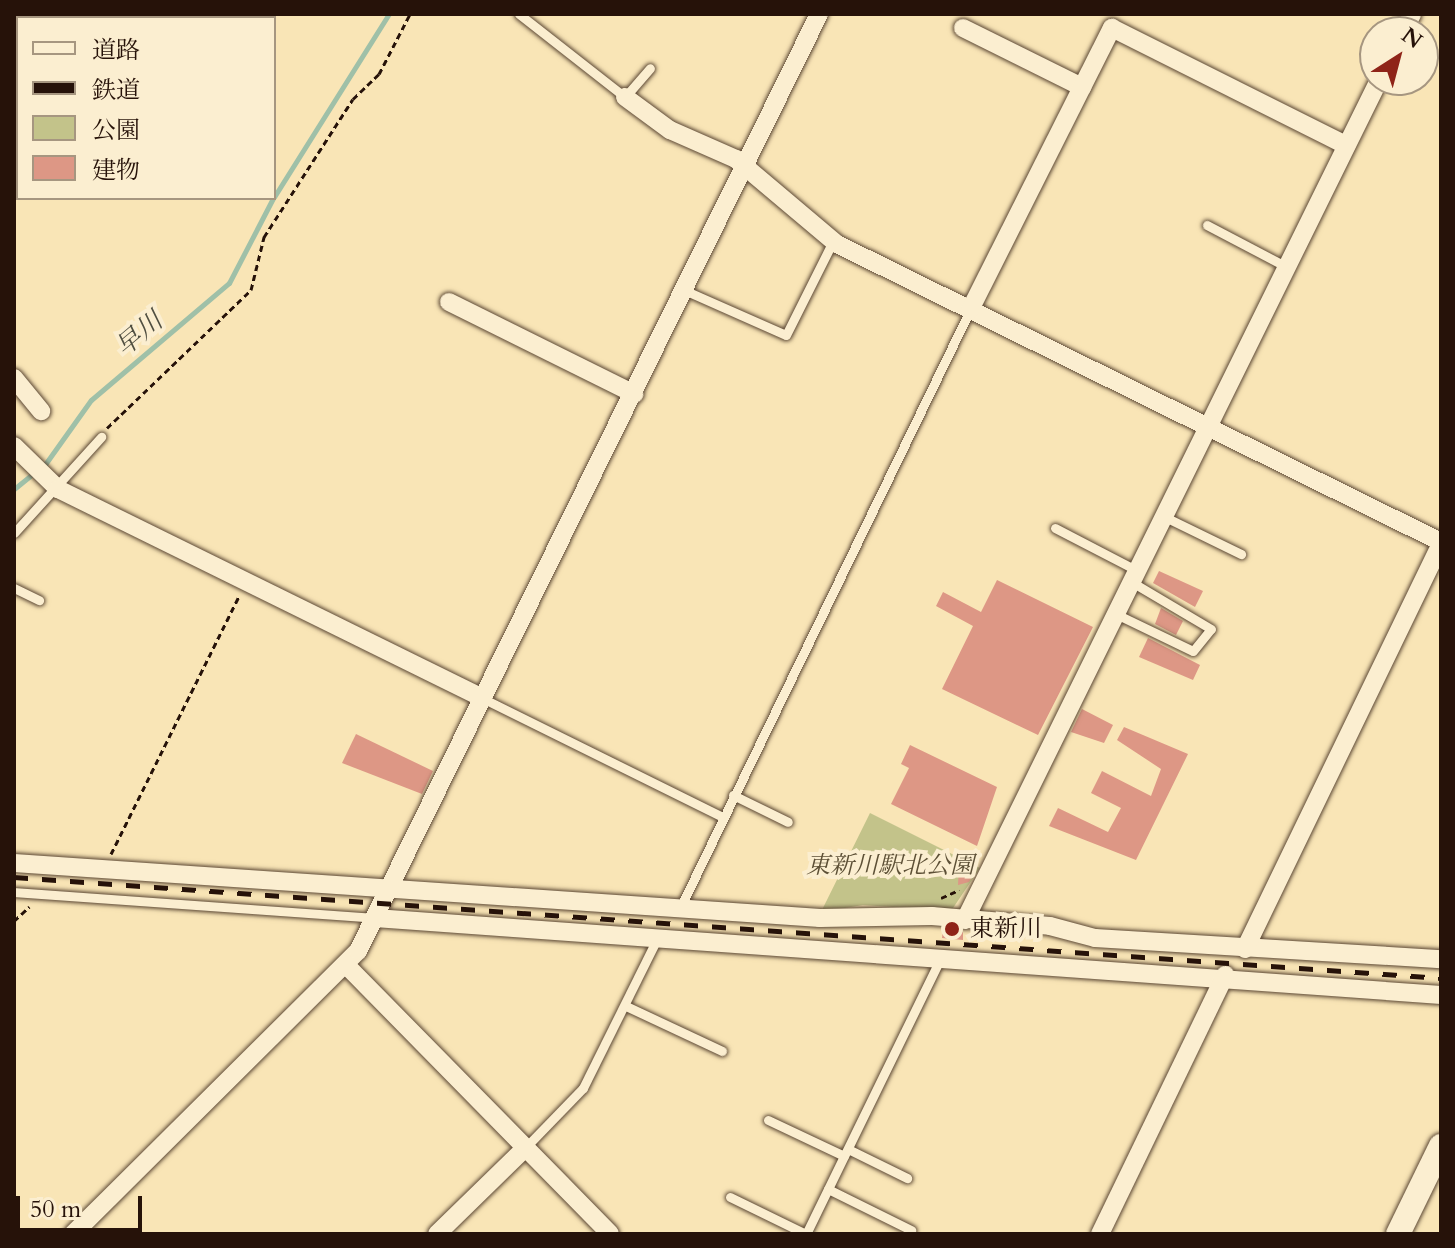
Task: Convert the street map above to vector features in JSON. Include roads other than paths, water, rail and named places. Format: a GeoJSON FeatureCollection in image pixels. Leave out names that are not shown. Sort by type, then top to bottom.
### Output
{"type":"FeatureCollection","features":[{"type":"Feature","properties":{"kind":"street"},"geometry":{"type":"LineString","coordinates":[[73,1234],[347,966],[375,918],[819,14]]}},
{"type":"Feature","properties":{"kind":"street"},"geometry":{"type":"LineString","coordinates":[[970,310],[1115,21],[1346,145]]}},
{"type":"Feature","properties":{"kind":"street"},"geometry":{"type":"LineString","coordinates":[[963,28],[1082,87]]}},
{"type":"Feature","properties":{"kind":"street"},"geometry":{"type":"LineString","coordinates":[[965,920],[1371,96]]}},
{"type":"Feature","properties":{"kind":"street"},"geometry":{"type":"LineString","coordinates":[[625,97],[662,125],[745,167],[833,241],[1441,543],[1245,949]]}},
{"type":"Feature","properties":{"kind":"street"},"geometry":{"type":"LineString","coordinates":[[449,302],[634,394]]}},
{"type":"Feature","properties":{"kind":"street"},"geometry":{"type":"LineString","coordinates":[[14,378],[41,411]]}},
{"type":"Feature","properties":{"kind":"street"},"geometry":{"type":"LineString","coordinates":[[14,446],[53,486],[482,698]]}},
{"type":"Feature","properties":{"kind":"street"},"geometry":{"type":"LineString","coordinates":[[14,863],[680,908],[965,920],[1245,949],[1441,959]]}},
{"type":"Feature","properties":{"kind":"street"},"geometry":{"type":"LineString","coordinates":[[375,918],[1225,975],[1441,995]]}},
{"type":"Feature","properties":{"kind":"street"},"geometry":{"type":"LineString","coordinates":[[347,966],[610,1234]]}},
{"type":"Feature","properties":{"kind":"street"},"geometry":{"type":"LineString","coordinates":[[1100,1234],[1225,975]]}},
{"type":"Feature","properties":{"kind":"street"},"geometry":{"type":"LineString","coordinates":[[1398,1234],[1441,1146]]}},
{"type":"Feature","properties":{"kind":"street"},"geometry":{"type":"LineString","coordinates":[[437,1234],[525,1148]]}},
{"type":"Feature","properties":{"kind":"lane"},"geometry":{"type":"LineString","coordinates":[[519,14],[625,97],[650,68]]}},
{"type":"Feature","properties":{"kind":"lane"},"geometry":{"type":"LineString","coordinates":[[1207,225],[1287,267]]}},
{"type":"Feature","properties":{"kind":"lane"},"geometry":{"type":"LineString","coordinates":[[684,290],[786,335],[833,241]]}},
{"type":"Feature","properties":{"kind":"lane"},"geometry":{"type":"LineString","coordinates":[[680,908],[970,310]]}},
{"type":"Feature","properties":{"kind":"lane"},"geometry":{"type":"LineString","coordinates":[[14,533],[53,486],[101,437]]}},
{"type":"Feature","properties":{"kind":"lane"},"geometry":{"type":"LineString","coordinates":[[1163,516],[1241,554]]}},
{"type":"Feature","properties":{"kind":"lane"},"geometry":{"type":"LineString","coordinates":[[1055,528],[1208,622],[1207,638],[1193,651],[1114,613]]}},
{"type":"Feature","properties":{"kind":"lane"},"geometry":{"type":"LineString","coordinates":[[14,588],[39,600]]}},
{"type":"Feature","properties":{"kind":"lane"},"geometry":{"type":"LineString","coordinates":[[482,698],[723,817]]}},
{"type":"Feature","properties":{"kind":"lane"},"geometry":{"type":"LineString","coordinates":[[733,795],[788,822]]}},
{"type":"Feature","properties":{"kind":"lane"},"geometry":{"type":"LineString","coordinates":[[14,892],[375,918]]}},
{"type":"Feature","properties":{"kind":"lane"},"geometry":{"type":"LineString","coordinates":[[525,1148],[583,1088],[658,937]]}},
{"type":"Feature","properties":{"kind":"lane"},"geometry":{"type":"LineString","coordinates":[[730,1197],[806,1234],[941,957]]}},
{"type":"Feature","properties":{"kind":"lane"},"geometry":{"type":"LineString","coordinates":[[626,1006],[722,1051]]}},
{"type":"Feature","properties":{"kind":"lane"},"geometry":{"type":"LineString","coordinates":[[768,1120],[907,1178]]}},
{"type":"Feature","properties":{"kind":"lane"},"geometry":{"type":"LineString","coordinates":[[828,1189],[911,1230]]}},
{"type":"Feature","properties":{"kind":"waterway","name":"早川"},"geometry":{"type":"LineString","coordinates":[[276,194],[389,14]]}},
{"type":"Feature","properties":{"kind":"waterway","name":"早川"},"geometry":{"type":"LineString","coordinates":[[14,489],[46,463],[91,400],[229,283],[272,200]]}},
{"type":"Feature","properties":{"kind":"railway"},"geometry":{"type":"LineString","coordinates":[[14,877],[1441,978]]}},
{"type":"Feature","properties":{"kind":"place","name":"東新川"},"geometry":{"type":"Point","coordinates":[952,929]}},
{"type":"Feature","properties":{"kind":"park label","name":"東新川駅北公園"},"geometry":{"type":"Point","coordinates":[890,866]}}]}
